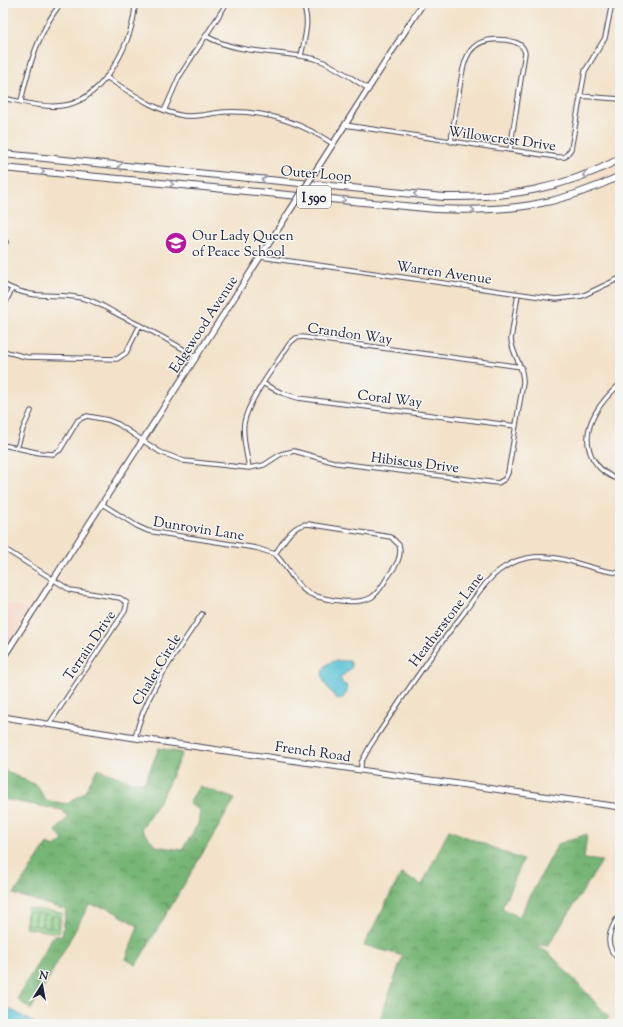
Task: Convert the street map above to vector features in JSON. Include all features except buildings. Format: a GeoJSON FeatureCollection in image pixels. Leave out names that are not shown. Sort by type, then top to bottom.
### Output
{"type":"FeatureCollection","features":[{"type":"Feature","properties":{"kind":"highway","name":"Outer Loop"},"geometry":{"type":"LineString","coordinates":[[3,154],[436,196],[479,198],[513,195],[548,188],[596,172],[620,158]]}},
{"type":"Feature","properties":{"kind":"highway","name":"Outer Loop"},"geometry":{"type":"LineString","coordinates":[[3,168],[428,208],[477,211],[512,209],[549,202],[584,192],[620,176]]}},
{"type":"Feature","properties":{"kind":"street"},"geometry":{"type":"LineString","coordinates":[[21,101],[27,71],[35,48],[48,22],[61,3]]}},
{"type":"Feature","properties":{"kind":"street"},"geometry":{"type":"LineString","coordinates":[[3,98],[52,106],[68,105],[86,98],[94,92],[106,77],[128,40],[133,24],[135,3]]}},
{"type":"Feature","properties":{"kind":"street"},"geometry":{"type":"LineString","coordinates":[[165,109],[179,77],[227,3]]}},
{"type":"Feature","properties":{"kind":"street"},"geometry":{"type":"LineString","coordinates":[[301,3],[305,8],[306,26],[301,56]]}},
{"type":"Feature","properties":{"kind":"street"},"geometry":{"type":"LineString","coordinates":[[305,8],[318,3]]}},
{"type":"Feature","properties":{"kind":"street","name":"Edgewood Avenue"},"geometry":{"type":"LineString","coordinates":[[3,658],[291,208],[369,90],[423,3]]}},
{"type":"Feature","properties":{"kind":"street","name":"Willowcrest Drive"},"geometry":{"type":"LineString","coordinates":[[345,125],[557,157],[567,156],[572,149],[586,68],[600,48],[607,34],[612,3]]}},
{"type":"Feature","properties":{"kind":"street"},"geometry":{"type":"LineString","coordinates":[[206,36],[228,46],[301,56],[322,62],[369,90]]}},
{"type":"Feature","properties":{"kind":"street"},"geometry":{"type":"LineString","coordinates":[[451,142],[463,66],[468,53],[477,44],[489,39],[516,42],[523,47],[525,53],[510,150]]}},
{"type":"Feature","properties":{"kind":"street"},"geometry":{"type":"LineString","coordinates":[[106,77],[140,99],[184,116],[236,112],[265,115],[304,127],[333,144]]}},
{"type":"Feature","properties":{"kind":"street"},"geometry":{"type":"LineString","coordinates":[[580,96],[620,99]]}},
{"type":"Feature","properties":{"kind":"street"},"geometry":{"type":"LineString","coordinates":[[3,246],[6,242]]}},
{"type":"Feature","properties":{"kind":"street","name":"Warren Avenue"},"geometry":{"type":"LineString","coordinates":[[261,257],[556,299],[568,299],[586,295],[620,278]]}},
{"type":"Feature","properties":{"kind":"street"},"geometry":{"type":"LineString","coordinates":[[3,284],[32,296],[87,300],[163,336],[196,357]]}},
{"type":"Feature","properties":{"kind":"street"},"geometry":{"type":"LineString","coordinates":[[3,308],[12,289]]}},
{"type":"Feature","properties":{"kind":"street","name":"Hibiscus Drive"},"geometry":{"type":"LineString","coordinates":[[18,448],[40,453],[57,452],[78,420],[88,416],[108,420],[160,452],[175,459],[249,468],[264,465],[281,454],[294,451],[337,463],[498,483],[505,479],[508,473],[523,383],[522,367],[512,345],[511,339],[518,294]]}},
{"type":"Feature","properties":{"kind":"street"},"geometry":{"type":"LineString","coordinates":[[3,351],[26,356],[117,359],[126,353],[140,325]]}},
{"type":"Feature","properties":{"kind":"street","name":"Crandon Way"},"geometry":{"type":"LineString","coordinates":[[249,468],[244,424],[249,410],[290,343],[298,337],[522,367]]}},
{"type":"Feature","properties":{"kind":"street","name":"Coral Way"},"geometry":{"type":"LineString","coordinates":[[264,384],[282,393],[298,398],[516,426]]}},
{"type":"Feature","properties":{"kind":"street"},"geometry":{"type":"LineString","coordinates":[[620,384],[594,416],[589,428],[587,442],[593,459],[600,468],[608,475],[620,480]]}},
{"type":"Feature","properties":{"kind":"street"},"geometry":{"type":"LineString","coordinates":[[3,445],[18,448],[30,410]]}},
{"type":"Feature","properties":{"kind":"street","name":"Dunrovin Lane"},"geometry":{"type":"LineString","coordinates":[[102,504],[137,526],[148,531],[256,548],[275,554]]}},
{"type":"Feature","properties":{"kind":"street"},"geometry":{"type":"LineString","coordinates":[[305,524],[388,536],[398,543],[401,552],[399,559],[377,592],[366,600],[354,601],[325,598],[308,592],[300,586],[275,554],[295,529],[305,524]]}},
{"type":"Feature","properties":{"kind":"street"},"geometry":{"type":"LineString","coordinates":[[3,548],[53,580]]}},
{"type":"Feature","properties":{"kind":"street","name":"Heatherstone Lane"},"geometry":{"type":"LineString","coordinates":[[361,770],[361,763],[370,746],[436,648],[483,588],[500,570],[520,560],[542,556],[605,572],[620,573]]}},
{"type":"Feature","properties":{"kind":"street","name":"Terrain Drive"},"geometry":{"type":"LineString","coordinates":[[49,724],[125,612],[127,605],[125,601],[120,598],[70,590],[53,580]]}},
{"type":"Feature","properties":{"kind":"street","name":"Chalet Circle"},"geometry":{"type":"LineString","coordinates":[[135,738],[140,717],[148,699],[202,614]]}},
{"type":"Feature","properties":{"kind":"street","name":"French Road"},"geometry":{"type":"LineString","coordinates":[[3,717],[135,738],[620,807]]}},
{"type":"Feature","properties":{"kind":"street"},"geometry":{"type":"LineString","coordinates":[[620,914],[610,930],[608,939],[612,952],[620,960]]}},
{"type":"Feature","properties":{"kind":"shaded area"},"geometry":{"type":"Polygon","coordinates":[[[3,604],[32,609],[3,652],[3,604]]]}},
{"type":"Feature","properties":{"kind":"green space"},"geometry":{"type":"Polygon","coordinates":[[[159,748],[182,753],[164,793],[141,829],[156,846],[182,850],[198,824],[200,810],[189,804],[199,786],[235,799],[136,965],[126,959],[138,926],[108,908],[89,905],[31,1010],[17,999],[53,936],[62,936],[66,910],[14,894],[47,844],[55,847],[63,840],[56,831],[68,817],[62,810],[3,799],[3,766],[5,771],[38,786],[45,800],[67,804],[85,792],[97,769],[132,782],[145,782],[159,748]]]}},
{"type":"Feature","properties":{"kind":"green space"},"geometry":{"type":"Polygon","coordinates":[[[449,830],[523,860],[502,908],[519,917],[558,844],[587,834],[584,859],[602,861],[548,946],[536,944],[551,955],[609,1017],[601,1024],[378,1024],[403,956],[364,945],[401,874],[422,885],[449,830]]]}},
{"type":"Feature","properties":{"kind":"green space"},"geometry":{"type":"Polygon","coordinates":[[[27,908],[62,913],[59,933],[25,928],[27,908]]]}},
{"type":"Feature","properties":{"kind":"green space"},"geometry":{"type":"Polygon","coordinates":[[[28,912],[35,912],[33,926],[27,925],[28,912]]]}},
{"type":"Feature","properties":{"kind":"green space"},"geometry":{"type":"Polygon","coordinates":[[[37,913],[43,914],[41,927],[35,926],[37,913]]]}},
{"type":"Feature","properties":{"kind":"green space"},"geometry":{"type":"Polygon","coordinates":[[[44,914],[50,915],[49,928],[43,927],[44,914]]]}},
{"type":"Feature","properties":{"kind":"green space"},"geometry":{"type":"Polygon","coordinates":[[[53,915],[59,916],[57,929],[51,928],[53,915]]]}},
{"type":"Feature","properties":{"kind":"water"},"geometry":{"type":"Polygon","coordinates":[[[350,661],[352,667],[340,678],[342,683],[347,686],[347,692],[342,699],[338,700],[324,681],[322,676],[323,671],[325,666],[331,662],[350,661]]]}},
{"type":"Feature","properties":{"kind":"water"},"geometry":{"type":"Polygon","coordinates":[[[3,1005],[36,1024],[3,1024],[3,1005]]]}},
{"type":"Feature","properties":{"kind":"place","name":"Our Lady Queen of Peace School"},"geometry":{"type":"Point","coordinates":[176,243]}}]}
